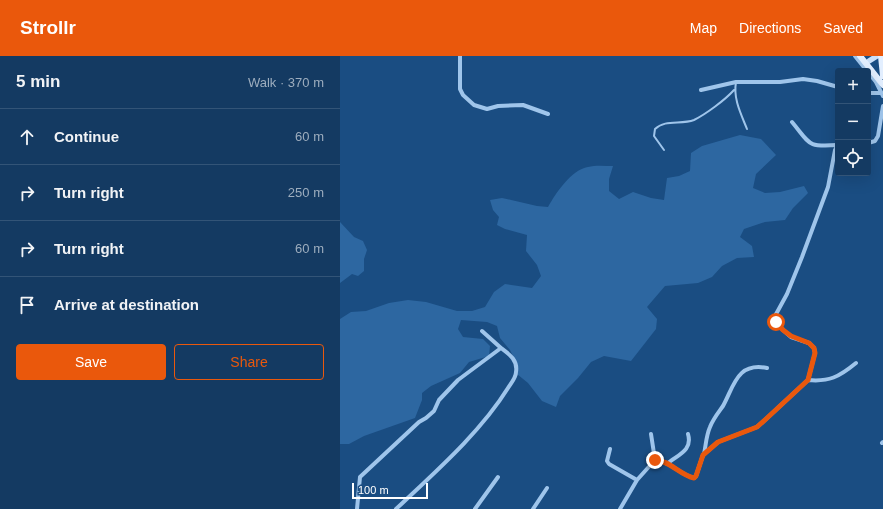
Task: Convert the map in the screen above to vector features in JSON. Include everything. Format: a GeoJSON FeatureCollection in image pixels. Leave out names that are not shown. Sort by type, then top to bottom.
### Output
{"type":"FeatureCollection","features":[{"type":"Feature","properties":{"kind":"main road"},"geometry":{"type":"LineString","coordinates":[[881,56],[883,77]]}},
{"type":"Feature","properties":{"kind":"main road"},"geometry":{"type":"LineString","coordinates":[[865,57],[883,77]]}},
{"type":"Feature","properties":{"kind":"main road"},"geometry":{"type":"LineString","coordinates":[[865,57],[883,85]]}},
{"type":"Feature","properties":{"kind":"street"},"geometry":{"type":"LineString","coordinates":[[460,56],[460,88],[462,95],[474,105],[487,109],[510,105],[523,105],[548,114]]}},
{"type":"Feature","properties":{"kind":"street"},"geometry":{"type":"LineString","coordinates":[[855,56],[865,68]]}},
{"type":"Feature","properties":{"kind":"street"},"geometry":{"type":"LineString","coordinates":[[865,57],[877,56]]}},
{"type":"Feature","properties":{"kind":"street"},"geometry":{"type":"LineString","coordinates":[[871,76],[876,82],[882,95]]}},
{"type":"Feature","properties":{"kind":"street"},"geometry":{"type":"LineString","coordinates":[[701,90],[736,82],[810,80],[835,86]]}},
{"type":"Feature","properties":{"kind":"street"},"geometry":{"type":"LineString","coordinates":[[871,93],[882,95]]}},
{"type":"Feature","properties":{"kind":"street"},"geometry":{"type":"LineString","coordinates":[[871,142],[875,141],[878,136],[883,106]]}},
{"type":"Feature","properties":{"kind":"street"},"geometry":{"type":"LineString","coordinates":[[792,122],[810,144],[817,146],[835,145]]}},
{"type":"Feature","properties":{"kind":"street"},"geometry":{"type":"LineString","coordinates":[[703,455],[718,442],[757,427],[808,380],[815,353],[814,348],[809,343],[791,336],[783,330],[776,322],[775,316],[787,294],[802,257],[826,193],[835,157]]}},
{"type":"Feature","properties":{"kind":"street"},"geometry":{"type":"LineString","coordinates":[[396,509],[473,433],[504,394],[515,377],[515,361],[482,331]]}},
{"type":"Feature","properties":{"kind":"street"},"geometry":{"type":"LineString","coordinates":[[357,509],[360,477],[419,422],[430,415],[434,411],[438,400],[458,380],[501,348]]}},
{"type":"Feature","properties":{"kind":"street"},"geometry":{"type":"LineString","coordinates":[[808,380],[827,380],[844,373],[856,363]]}},
{"type":"Feature","properties":{"kind":"street"},"geometry":{"type":"LineString","coordinates":[[655,460],[659,460],[694,478],[703,455],[710,426],[723,405],[734,382],[750,368],[758,366],[767,368]]}},
{"type":"Feature","properties":{"kind":"street"},"geometry":{"type":"LineString","coordinates":[[651,434],[655,460]]}},
{"type":"Feature","properties":{"kind":"street"},"geometry":{"type":"LineString","coordinates":[[667,464],[679,456],[687,448],[689,441],[688,434]]}},
{"type":"Feature","properties":{"kind":"street"},"geometry":{"type":"LineString","coordinates":[[610,449],[607,460],[609,464],[636,480]]}},
{"type":"Feature","properties":{"kind":"street"},"geometry":{"type":"LineString","coordinates":[[620,509],[636,480],[655,460]]}},
{"type":"Feature","properties":{"kind":"street"},"geometry":{"type":"LineString","coordinates":[[476,509],[498,477]]}},
{"type":"Feature","properties":{"kind":"street"},"geometry":{"type":"LineString","coordinates":[[532,509],[547,488]]}},
{"type":"Feature","properties":{"kind":"lane"},"geometry":{"type":"LineString","coordinates":[[736,82],[734,90],[741,115],[748,129]]}},
{"type":"Feature","properties":{"kind":"lane"},"geometry":{"type":"LineString","coordinates":[[664,150],[654,136],[657,126],[665,123],[681,123],[694,120],[723,100],[734,90]]}},
{"type":"Feature","properties":{"kind":"shaded area"},"geometry":{"type":"Polygon","coordinates":[[[740,135],[761,139],[776,155],[756,174],[753,188],[765,193],[780,192],[804,186],[808,193],[793,208],[785,220],[765,222],[744,229],[740,237],[752,246],[754,257],[737,258],[722,266],[712,277],[698,283],[665,286],[647,307],[657,319],[656,329],[631,361],[604,356],[591,362],[560,396],[556,407],[542,401],[528,383],[517,374],[515,360],[510,350],[500,338],[497,326],[487,322],[461,320],[458,329],[463,337],[483,339],[490,346],[489,356],[469,362],[460,373],[431,386],[422,393],[422,400],[415,418],[364,436],[349,444],[340,444],[340,319],[351,312],[366,311],[389,303],[408,300],[426,302],[457,311],[472,311],[485,307],[494,292],[505,284],[532,288],[541,276],[537,265],[526,251],[527,235],[505,229],[497,225],[499,217],[493,210],[490,200],[502,198],[548,207],[555,195],[570,177],[582,169],[594,166],[613,166],[609,179],[609,191],[619,199],[633,192],[651,198],[664,200],[667,178],[679,176],[690,171],[691,153],[702,146],[740,135]]]}},
{"type":"Feature","properties":{"kind":"shaded area"},"geometry":{"type":"Polygon","coordinates":[[[340,222],[354,237],[363,241],[367,250],[364,259],[364,271],[358,276],[352,274],[340,283],[340,222]]]}},
{"type":"Feature","properties":{"kind":"route"},"geometry":{"type":"LineString","coordinates":[[655,460],[659,460],[691,478],[694,478],[703,455],[718,442],[757,427],[808,380],[815,353],[814,348],[809,343],[791,336],[776,322]]}}]}
